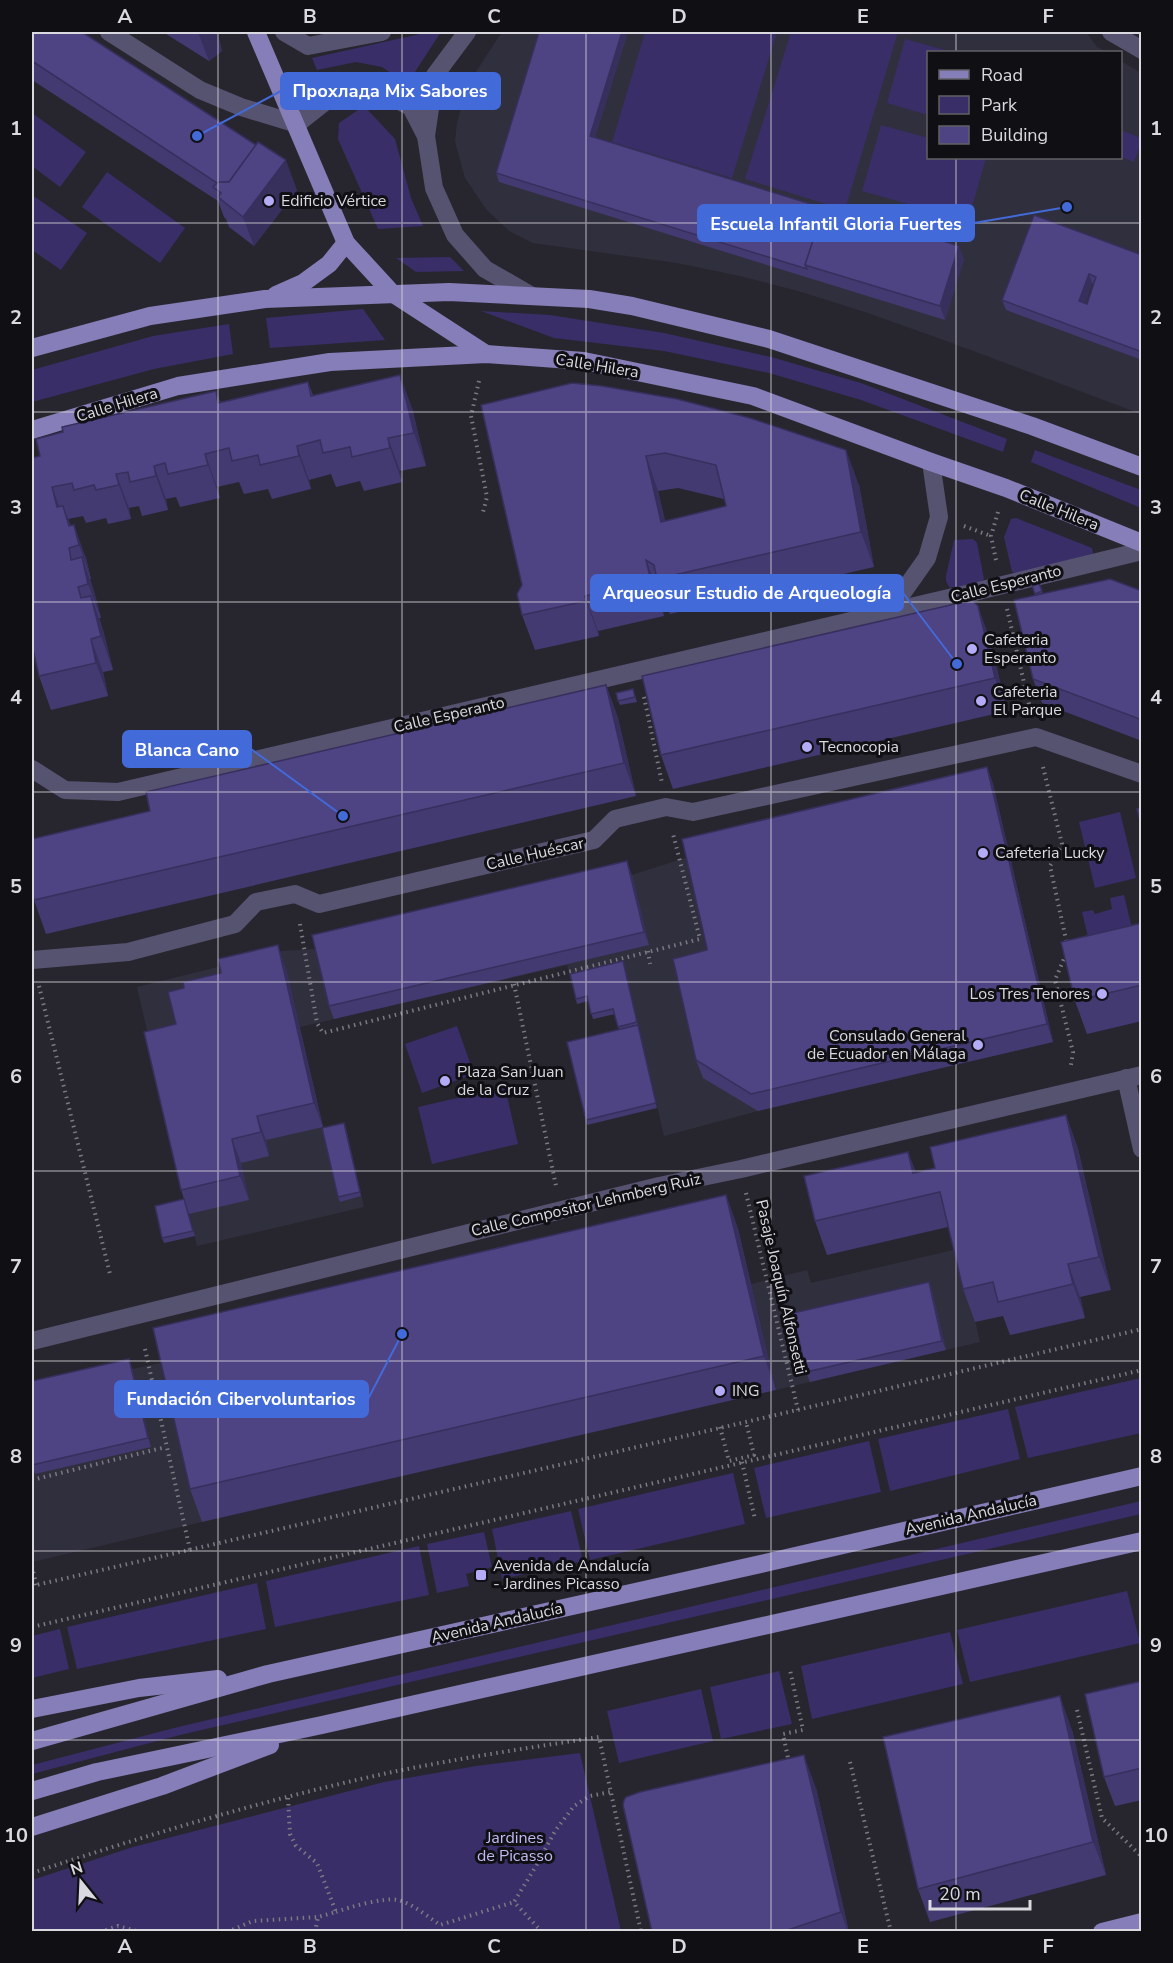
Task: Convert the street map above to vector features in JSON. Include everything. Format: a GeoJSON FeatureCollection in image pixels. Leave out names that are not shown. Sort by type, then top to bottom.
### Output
{"type":"FeatureCollection","features":[{"type":"Feature","properties":{"kind":"main road"},"geometry":{"type":"LineString","coordinates":[[256,32],[346,243],[392,293],[486,354]]}},
{"type":"Feature","properties":{"kind":"main road"},"geometry":{"type":"LineString","coordinates":[[265,299],[303,283],[329,264],[346,243]]}},
{"type":"Feature","properties":{"kind":"main road"},"geometry":{"type":"LineString","coordinates":[[32,348],[150,316],[265,299],[449,292],[589,299],[632,306],[770,339],[1032,426],[1142,467]]}},
{"type":"Feature","properties":{"kind":"main road","name":"Calle Hilera"},"geometry":{"type":"LineString","coordinates":[[32,430],[189,384],[330,362],[486,354],[584,361],[753,396],[1006,488],[1142,543]]}},
{"type":"Feature","properties":{"kind":"main road","name":"Avenida Andalucía"},"geometry":{"type":"LineString","coordinates":[[32,1741],[268,1674],[1142,1476]]}},
{"type":"Feature","properties":{"kind":"main road"},"geometry":{"type":"LineString","coordinates":[[32,1791],[97,1772],[322,1725],[1142,1541]]}},
{"type":"Feature","properties":{"kind":"main road"},"geometry":{"type":"LineString","coordinates":[[32,1709],[139,1688],[268,1674]]}},
{"type":"Feature","properties":{"kind":"main road"},"geometry":{"type":"LineString","coordinates":[[32,1827],[162,1786],[322,1725]]}},
{"type":"Feature","properties":{"kind":"main road"},"geometry":{"type":"LineString","coordinates":[[1102,1932],[1142,1922]]}},
{"type":"Feature","properties":{"kind":"street"},"geometry":{"type":"LineString","coordinates":[[109,32],[200,90],[241,107],[297,124],[334,94],[380,91],[411,107],[426,136]]}},
{"type":"Feature","properties":{"kind":"street"},"geometry":{"type":"LineString","coordinates":[[284,32],[308,46],[382,32]]}},
{"type":"Feature","properties":{"kind":"street"},"geometry":{"type":"LineString","coordinates":[[467,32],[435,75],[426,136],[434,188],[455,235],[485,269],[532,296]]}},
{"type":"Feature","properties":{"kind":"street"},"geometry":{"type":"LineString","coordinates":[[1111,32],[1142,50]]}},
{"type":"Feature","properties":{"kind":"street","name":"Calle Esperanto"},"geometry":{"type":"LineString","coordinates":[[869,616],[903,592],[927,558],[939,517],[931,462]]}},
{"type":"Feature","properties":{"kind":"street","name":"Calle Esperanto"},"geometry":{"type":"LineString","coordinates":[[32,769],[65,790],[118,792],[869,616],[999,577],[1142,550]]}},
{"type":"Feature","properties":{"kind":"street"},"geometry":{"type":"LineString","coordinates":[[1036,737],[1142,774]]}},
{"type":"Feature","properties":{"kind":"street","name":"Calle Huéscar"},"geometry":{"type":"LineString","coordinates":[[32,959],[128,952],[235,924],[256,902],[295,894],[319,904],[594,840],[615,819],[666,807],[693,812],[1036,737]]}},
{"type":"Feature","properties":{"kind":"street"},"geometry":{"type":"LineString","coordinates":[[1134,1077],[1142,1149]]}},
{"type":"Feature","properties":{"kind":"street","name":"Calle Compositor Lehmberg Ruiz"},"geometry":{"type":"LineString","coordinates":[[32,1341],[659,1186],[1134,1077]]}},
{"type":"Feature","properties":{"kind":"path"},"geometry":{"type":"LineString","coordinates":[[482,516],[487,498],[471,417],[486,354]]}},
{"type":"Feature","properties":{"kind":"path"},"geometry":{"type":"LineString","coordinates":[[1000,506],[991,536],[1062,844],[1050,866],[1068,948],[1055,980],[1073,1052],[1068,1092]]}},
{"type":"Feature","properties":{"kind":"path"},"geometry":{"type":"LineString","coordinates":[[957,524],[991,536]]}},
{"type":"Feature","properties":{"kind":"path"},"geometry":{"type":"LineString","coordinates":[[295,894],[317,1023],[322,1032],[700,939],[666,807],[638,670]]}},
{"type":"Feature","properties":{"kind":"path"},"geometry":{"type":"LineString","coordinates":[[648,951],[650,964]]}},
{"type":"Feature","properties":{"kind":"path"},"geometry":{"type":"LineString","coordinates":[[32,959],[110,1274]]}},
{"type":"Feature","properties":{"kind":"path"},"geometry":{"type":"LineString","coordinates":[[514,984],[561,1211]]}},
{"type":"Feature","properties":{"kind":"path","name":"Pasaje Joaquín Alfonsetti"},"geometry":{"type":"LineString","coordinates":[[741,1169],[798,1410]]}},
{"type":"Feature","properties":{"kind":"path"},"geometry":{"type":"LineString","coordinates":[[32,1566],[34,1586],[1142,1329]]}},
{"type":"Feature","properties":{"kind":"path"},"geometry":{"type":"LineString","coordinates":[[145,1349],[190,1550]]}},
{"type":"Feature","properties":{"kind":"path"},"geometry":{"type":"LineString","coordinates":[[32,1627],[1142,1370]]}},
{"type":"Feature","properties":{"kind":"path"},"geometry":{"type":"LineString","coordinates":[[720,1427],[729,1461],[741,1461],[754,1455],[746,1422]]}},
{"type":"Feature","properties":{"kind":"path"},"geometry":{"type":"LineString","coordinates":[[32,1480],[166,1447]]}},
{"type":"Feature","properties":{"kind":"path"},"geometry":{"type":"LineString","coordinates":[[741,1461],[755,1519]]}},
{"type":"Feature","properties":{"kind":"path"},"geometry":{"type":"LineString","coordinates":[[789,1765],[783,1734],[803,1730],[790,1670]]}},
{"type":"Feature","properties":{"kind":"path"},"geometry":{"type":"LineString","coordinates":[[1077,1710],[1102,1818],[1140,1855]]}},
{"type":"Feature","properties":{"kind":"path"},"geometry":{"type":"LineString","coordinates":[[32,1873],[128,1841],[383,1774],[599,1737],[641,1932]]}},
{"type":"Feature","properties":{"kind":"path"},"geometry":{"type":"LineString","coordinates":[[850,1762],[891,1932]]}},
{"type":"Feature","properties":{"kind":"path"},"geometry":{"type":"LineString","coordinates":[[440,1925],[514,1902],[555,1831],[574,1806],[590,1796],[610,1792]]}},
{"type":"Feature","properties":{"kind":"path"},"geometry":{"type":"LineString","coordinates":[[288,1798],[290,1834],[296,1846],[317,1863],[336,1912]]}},
{"type":"Feature","properties":{"kind":"path"},"geometry":{"type":"LineString","coordinates":[[226,1932],[253,1921],[318,1917],[354,1905],[397,1900],[420,1911],[440,1925]]}},
{"type":"Feature","properties":{"kind":"path"},"geometry":{"type":"LineString","coordinates":[[514,1902],[542,1932]]}},
{"type":"Feature","properties":{"kind":"path"},"geometry":{"type":"LineString","coordinates":[[315,1932],[318,1917]]}},
{"type":"Feature","properties":{"kind":"path"},"geometry":{"type":"LineString","coordinates":[[438,1932],[440,1925]]}},
{"type":"Feature","properties":{"kind":"path"},"geometry":{"type":"LineString","coordinates":[[100,1932],[118,1926],[140,1932]]}},
{"type":"Feature","properties":{"kind":"shaded area"},"geometry":{"type":"Polygon","coordinates":[[[502,32],[1086,32],[1097,47],[1105,51],[927,51],[927,159],[1122,159],[1122,62],[1141,73],[1141,414],[952,343],[798,291],[677,263],[533,243],[509,231],[486,209],[465,178],[455,141],[457,123],[468,84],[502,32]]]}},
{"type":"Feature","properties":{"kind":"shaded area"},"geometry":{"type":"Polygon","coordinates":[[[688,857],[1022,908],[1053,1042],[758,1111],[664,1136],[639,1027],[615,1014],[593,1019],[589,1001],[577,1004],[567,965],[300,1027],[324,1132],[346,1128],[364,1207],[197,1246],[137,987],[282,951],[317,949],[632,875],[688,857]]]}},
{"type":"Feature","properties":{"kind":"shaded area"},"geometry":{"type":"Polygon","coordinates":[[[958,1249],[980,1342],[776,1390],[751,1284],[807,1270],[811,1283],[958,1249]]]}},
{"type":"Feature","properties":{"kind":"shaded area"},"geometry":{"type":"Polygon","coordinates":[[[165,1362],[202,1522],[32,1562],[32,1391],[165,1362]]]}},
{"type":"Feature","properties":{"kind":"green space"},"geometry":{"type":"Polygon","coordinates":[[[429,32],[441,32],[407,84],[382,67],[356,62],[317,70],[312,58],[429,32]]]}},
{"type":"Feature","properties":{"kind":"green space"},"geometry":{"type":"Polygon","coordinates":[[[645,32],[777,32],[732,178],[612,142],[645,32]]]}},
{"type":"Feature","properties":{"kind":"green space"},"geometry":{"type":"Polygon","coordinates":[[[791,32],[898,32],[845,210],[745,179],[791,32]]]}},
{"type":"Feature","properties":{"kind":"green space"},"geometry":{"type":"Polygon","coordinates":[[[905,39],[948,51],[927,51],[927,115],[887,103],[905,39]]]}},
{"type":"Feature","properties":{"kind":"green space"},"geometry":{"type":"Polygon","coordinates":[[[364,106],[395,139],[411,198],[423,226],[378,229],[338,139],[339,123],[364,106]]]}},
{"type":"Feature","properties":{"kind":"green space"},"geometry":{"type":"Polygon","coordinates":[[[32,113],[86,152],[60,187],[32,166],[32,113]]]}},
{"type":"Feature","properties":{"kind":"green space"},"geometry":{"type":"Polygon","coordinates":[[[881,125],[927,138],[927,159],[986,159],[968,221],[862,191],[881,125]]]}},
{"type":"Feature","properties":{"kind":"green space"},"geometry":{"type":"Polygon","coordinates":[[[1122,130],[1141,138],[1134,162],[1122,157],[1122,130]]]}},
{"type":"Feature","properties":{"kind":"green space"},"geometry":{"type":"Polygon","coordinates":[[[107,172],[185,228],[160,263],[82,207],[107,172]]]}},
{"type":"Feature","properties":{"kind":"green space"},"geometry":{"type":"Polygon","coordinates":[[[32,195],[87,233],[61,270],[32,250],[32,195]]]}},
{"type":"Feature","properties":{"kind":"green space"},"geometry":{"type":"Polygon","coordinates":[[[450,257],[464,271],[416,272],[396,258],[450,257]]]}},
{"type":"Feature","properties":{"kind":"green space"},"geometry":{"type":"Polygon","coordinates":[[[363,309],[385,340],[270,348],[266,318],[363,309]]]}},
{"type":"Feature","properties":{"kind":"green space"},"geometry":{"type":"Polygon","coordinates":[[[481,311],[550,315],[664,333],[771,357],[861,383],[1007,439],[1003,452],[861,400],[769,373],[664,351],[554,338],[481,311]]]}},
{"type":"Feature","properties":{"kind":"green space"},"geometry":{"type":"Polygon","coordinates":[[[229,324],[233,354],[154,369],[32,402],[32,370],[153,336],[229,324]]]}},
{"type":"Feature","properties":{"kind":"green space"},"geometry":{"type":"Polygon","coordinates":[[[1035,450],[1141,490],[1141,508],[1031,462],[1035,450]]]}},
{"type":"Feature","properties":{"kind":"green space"},"geometry":{"type":"Polygon","coordinates":[[[1016,518],[1092,548],[1093,553],[1091,557],[1017,574],[1012,572],[1004,537],[1011,519],[1016,518]]]}},
{"type":"Feature","properties":{"kind":"green space"},"geometry":{"type":"Polygon","coordinates":[[[973,539],[977,543],[984,579],[980,583],[949,587],[946,576],[954,540],[973,539]]]}},
{"type":"Feature","properties":{"kind":"green space"},"geometry":{"type":"Polygon","coordinates":[[[1120,812],[1136,878],[1095,888],[1079,822],[1120,812]]]}},
{"type":"Feature","properties":{"kind":"green space"},"geometry":{"type":"Polygon","coordinates":[[[1124,895],[1134,937],[1089,941],[1082,912],[1093,910],[1095,914],[1112,909],[1110,898],[1124,895]]]}},
{"type":"Feature","properties":{"kind":"green space"},"geometry":{"type":"Polygon","coordinates":[[[457,1026],[474,1074],[422,1093],[405,1044],[457,1026]]]}},
{"type":"Feature","properties":{"kind":"green space"},"geometry":{"type":"Polygon","coordinates":[[[505,1087],[518,1144],[432,1164],[418,1107],[505,1087]]]}},
{"type":"Feature","properties":{"kind":"green space"},"geometry":{"type":"Polygon","coordinates":[[[1141,1378],[1141,1433],[1028,1458],[1015,1407],[1141,1378]]]}},
{"type":"Feature","properties":{"kind":"green space"},"geometry":{"type":"Polygon","coordinates":[[[1008,1409],[1020,1459],[890,1491],[878,1439],[1008,1409]]]}},
{"type":"Feature","properties":{"kind":"green space"},"geometry":{"type":"Polygon","coordinates":[[[869,1441],[881,1492],[766,1518],[754,1468],[869,1441]]]}},
{"type":"Feature","properties":{"kind":"green space"},"geometry":{"type":"Polygon","coordinates":[[[733,1473],[745,1524],[590,1560],[578,1509],[733,1473]]]}},
{"type":"Feature","properties":{"kind":"green space"},"geometry":{"type":"Polygon","coordinates":[[[1141,1501],[1141,1514],[180,1735],[32,1774],[32,1765],[178,1727],[1141,1501]]]}},
{"type":"Feature","properties":{"kind":"green space"},"geometry":{"type":"Polygon","coordinates":[[[571,1511],[583,1561],[502,1579],[492,1529],[571,1511]]]}},
{"type":"Feature","properties":{"kind":"green space"},"geometry":{"type":"Polygon","coordinates":[[[484,1532],[492,1567],[466,1574],[469,1586],[437,1593],[427,1544],[484,1532]]]}},
{"type":"Feature","properties":{"kind":"green space"},"geometry":{"type":"Polygon","coordinates":[[[419,1546],[429,1595],[275,1627],[266,1581],[419,1546]]]}},
{"type":"Feature","properties":{"kind":"green space"},"geometry":{"type":"Polygon","coordinates":[[[257,1583],[266,1629],[77,1669],[67,1627],[257,1583]]]}},
{"type":"Feature","properties":{"kind":"green space"},"geometry":{"type":"Polygon","coordinates":[[[1127,1591],[1140,1643],[970,1682],[957,1630],[1127,1591]]]}},
{"type":"Feature","properties":{"kind":"green space"},"geometry":{"type":"Polygon","coordinates":[[[60,1629],[69,1669],[32,1678],[32,1636],[60,1629]]]}},
{"type":"Feature","properties":{"kind":"green space"},"geometry":{"type":"Polygon","coordinates":[[[950,1632],[963,1684],[812,1719],[801,1666],[950,1632]]]}},
{"type":"Feature","properties":{"kind":"green space"},"geometry":{"type":"Polygon","coordinates":[[[779,1671],[792,1724],[721,1739],[710,1687],[779,1671]]]}},
{"type":"Feature","properties":{"kind":"green space"},"geometry":{"type":"Polygon","coordinates":[[[701,1689],[713,1741],[619,1763],[607,1711],[701,1689]]]}},
{"type":"Feature","properties":{"kind":"green space","name":"Jardines de Picasso"},"geometry":{"type":"Polygon","coordinates":[[[580,1753],[621,1931],[32,1931],[32,1880],[133,1847],[384,1782],[476,1766],[580,1753]]]}},
{"type":"Feature","properties":{"kind":"building"},"geometry":{"type":"Polygon","coordinates":[[[32,32],[82,32],[256,145],[229,182],[217,183],[32,61],[32,32]]]}},
{"type":"Feature","properties":{"kind":"building"},"geometry":{"type":"Polygon","coordinates":[[[539,32],[622,32],[590,136],[824,208],[805,265],[807,269],[496,173],[539,32]]]}},
{"type":"Feature","properties":{"kind":"building"},"geometry":{"type":"Polygon","coordinates":[[[258,142],[286,160],[243,217],[218,197],[221,193],[213,187],[218,182],[229,182],[258,142]]]}},
{"type":"Feature","properties":{"kind":"building"},"geometry":{"type":"Polygon","coordinates":[[[825,204],[959,246],[940,306],[805,265],[825,204]]]}},
{"type":"Feature","properties":{"kind":"building"},"geometry":{"type":"Polygon","coordinates":[[[1034,215],[1142,255],[1142,352],[1002,300],[1034,215]],[[1089,274],[1079,301],[1087,304],[1096,277],[1089,274]]]}},
{"type":"Feature","properties":{"kind":"building"},"geometry":{"type":"Polygon","coordinates":[[[400,375],[414,433],[388,438],[390,448],[352,457],[350,447],[323,453],[320,440],[297,446],[299,456],[260,465],[258,455],[232,461],[229,448],[205,454],[208,465],[168,474],[165,463],[154,466],[156,476],[130,482],[128,472],[116,474],[119,485],[96,490],[94,485],[74,490],[72,483],[52,487],[57,507],[63,506],[69,526],[74,525],[79,545],[69,548],[71,560],[82,557],[88,584],[78,587],[81,598],[91,596],[101,636],[91,639],[96,663],[39,676],[32,645],[32,458],[40,456],[36,439],[63,432],[62,427],[216,391],[218,403],[308,382],[311,396],[400,375]]]}},
{"type":"Feature","properties":{"kind":"building"},"geometry":{"type":"Polygon","coordinates":[[[572,383],[602,386],[677,399],[750,418],[846,450],[861,532],[657,579],[654,565],[646,560],[651,581],[585,596],[586,601],[522,615],[517,594],[522,585],[481,405],[572,383]],[[665,453],[646,456],[661,522],[726,506],[716,465],[665,453]]]}},
{"type":"Feature","properties":{"kind":"building"},"geometry":{"type":"Polygon","coordinates":[[[1110,579],[1142,591],[1142,720],[1033,679],[1014,600],[1110,579]]]}},
{"type":"Feature","properties":{"kind":"building"},"geometry":{"type":"Polygon","coordinates":[[[1039,583],[1042,591],[1035,594],[1032,586],[1039,583]]]}},
{"type":"Feature","properties":{"kind":"building"},"geometry":{"type":"Polygon","coordinates":[[[972,600],[978,606],[995,678],[661,755],[642,676],[972,600]]]}},
{"type":"Feature","properties":{"kind":"building"},"geometry":{"type":"Polygon","coordinates":[[[606,685],[624,763],[34,900],[32,839],[150,811],[146,792],[606,685]]]}},
{"type":"Feature","properties":{"kind":"building"},"geometry":{"type":"Polygon","coordinates":[[[633,689],[635,697],[618,701],[616,693],[633,689]]]}},
{"type":"Feature","properties":{"kind":"building"},"geometry":{"type":"Polygon","coordinates":[[[987,767],[1047,1024],[751,1094],[696,1060],[673,959],[707,950],[707,948],[682,839],[987,767]]]}},
{"type":"Feature","properties":{"kind":"building"},"geometry":{"type":"Polygon","coordinates":[[[1142,807],[1142,828],[1137,809],[1142,807]]]}},
{"type":"Feature","properties":{"kind":"building"},"geometry":{"type":"Polygon","coordinates":[[[627,861],[644,932],[329,1006],[312,935],[627,861]]]}},
{"type":"Feature","properties":{"kind":"building"},"geometry":{"type":"Polygon","coordinates":[[[1142,923],[1142,985],[1075,1001],[1061,942],[1142,923]]]}},
{"type":"Feature","properties":{"kind":"building"},"geometry":{"type":"Polygon","coordinates":[[[278,945],[314,1103],[257,1116],[261,1132],[232,1139],[240,1176],[181,1190],[144,1032],[176,1024],[168,992],[184,988],[183,982],[221,973],[218,959],[278,945]]]}},
{"type":"Feature","properties":{"kind":"building"},"geometry":{"type":"Polygon","coordinates":[[[623,961],[637,1022],[618,1027],[613,1009],[591,1014],[587,996],[576,999],[570,974],[623,961]]]}},
{"type":"Feature","properties":{"kind":"building"},"geometry":{"type":"Polygon","coordinates":[[[638,1025],[656,1103],[586,1120],[567,1042],[638,1025]]]}},
{"type":"Feature","properties":{"kind":"building"},"geometry":{"type":"Polygon","coordinates":[[[1066,1115],[1099,1257],[1068,1264],[1073,1284],[998,1302],[993,1282],[963,1289],[940,1192],[815,1221],[804,1176],[908,1152],[913,1173],[935,1168],[930,1147],[1066,1115]]]}},
{"type":"Feature","properties":{"kind":"building"},"geometry":{"type":"Polygon","coordinates":[[[344,1123],[360,1192],[338,1197],[322,1128],[344,1123]]]}},
{"type":"Feature","properties":{"kind":"building"},"geometry":{"type":"Polygon","coordinates":[[[726,1195],[764,1356],[190,1489],[153,1328],[726,1195]]]}},
{"type":"Feature","properties":{"kind":"building"},"geometry":{"type":"Polygon","coordinates":[[[184,1199],[193,1231],[162,1238],[155,1206],[184,1199]]]}},
{"type":"Feature","properties":{"kind":"building"},"geometry":{"type":"Polygon","coordinates":[[[929,1282],[942,1341],[806,1372],[793,1313],[929,1282]]]}},
{"type":"Feature","properties":{"kind":"building"},"geometry":{"type":"Polygon","coordinates":[[[129,1359],[148,1438],[32,1465],[32,1381],[129,1359]]]}},
{"type":"Feature","properties":{"kind":"building"},"geometry":{"type":"Polygon","coordinates":[[[1142,1681],[1142,1768],[1104,1777],[1085,1694],[1142,1681]]]}},
{"type":"Feature","properties":{"kind":"building"},"geometry":{"type":"Polygon","coordinates":[[[1060,1696],[1093,1842],[918,1889],[883,1737],[1060,1696]]]}},
{"type":"Feature","properties":{"kind":"building"},"geometry":{"type":"Polygon","coordinates":[[[804,1755],[841,1912],[782,1932],[652,1932],[623,1805],[626,1797],[804,1755]]]}},
{"type":"Feature","properties":{"kind":"place","name":"Прохлада Mix Sabores"},"geometry":{"type":"Point","coordinates":[197,136]}},
{"type":"Feature","properties":{"kind":"place","name":"Edificio Vértice"},"geometry":{"type":"Point","coordinates":[269,201]}},
{"type":"Feature","properties":{"kind":"place","name":"Escuela Infantil Gloria Fuertes"},"geometry":{"type":"Point","coordinates":[1067,207]}},
{"type":"Feature","properties":{"kind":"place","name":"Cafeteria Esperanto"},"geometry":{"type":"Point","coordinates":[972,649]}},
{"type":"Feature","properties":{"kind":"place","name":"Arqueosur Estudio de Arqueología"},"geometry":{"type":"Point","coordinates":[957,664]}},
{"type":"Feature","properties":{"kind":"place","name":"Cafeteria El Parque"},"geometry":{"type":"Point","coordinates":[981,701]}},
{"type":"Feature","properties":{"kind":"place","name":"Tecnocopia"},"geometry":{"type":"Point","coordinates":[807,747]}},
{"type":"Feature","properties":{"kind":"place","name":"Blanca Cano"},"geometry":{"type":"Point","coordinates":[343,816]}},
{"type":"Feature","properties":{"kind":"place","name":"Cafeteria Lucky"},"geometry":{"type":"Point","coordinates":[983,853]}},
{"type":"Feature","properties":{"kind":"place","name":"Los Tres Tenores"},"geometry":{"type":"Point","coordinates":[1102,994]}},
{"type":"Feature","properties":{"kind":"place","name":"Consulado General de Ecuador en Málaga"},"geometry":{"type":"Point","coordinates":[978,1045]}},
{"type":"Feature","properties":{"kind":"place","name":"Plaza San Juan de la Cruz"},"geometry":{"type":"Point","coordinates":[445,1081]}},
{"type":"Feature","properties":{"kind":"place","name":"Fundación Cibervoluntarios"},"geometry":{"type":"Point","coordinates":[402,1334]}},
{"type":"Feature","properties":{"kind":"place","name":"ING"},"geometry":{"type":"Point","coordinates":[720,1391]}},
{"type":"Feature","properties":{"kind":"place","name":"Avenida de Andalucía - Jardines Picasso"},"geometry":{"type":"Point","coordinates":[481,1575]}}]}
